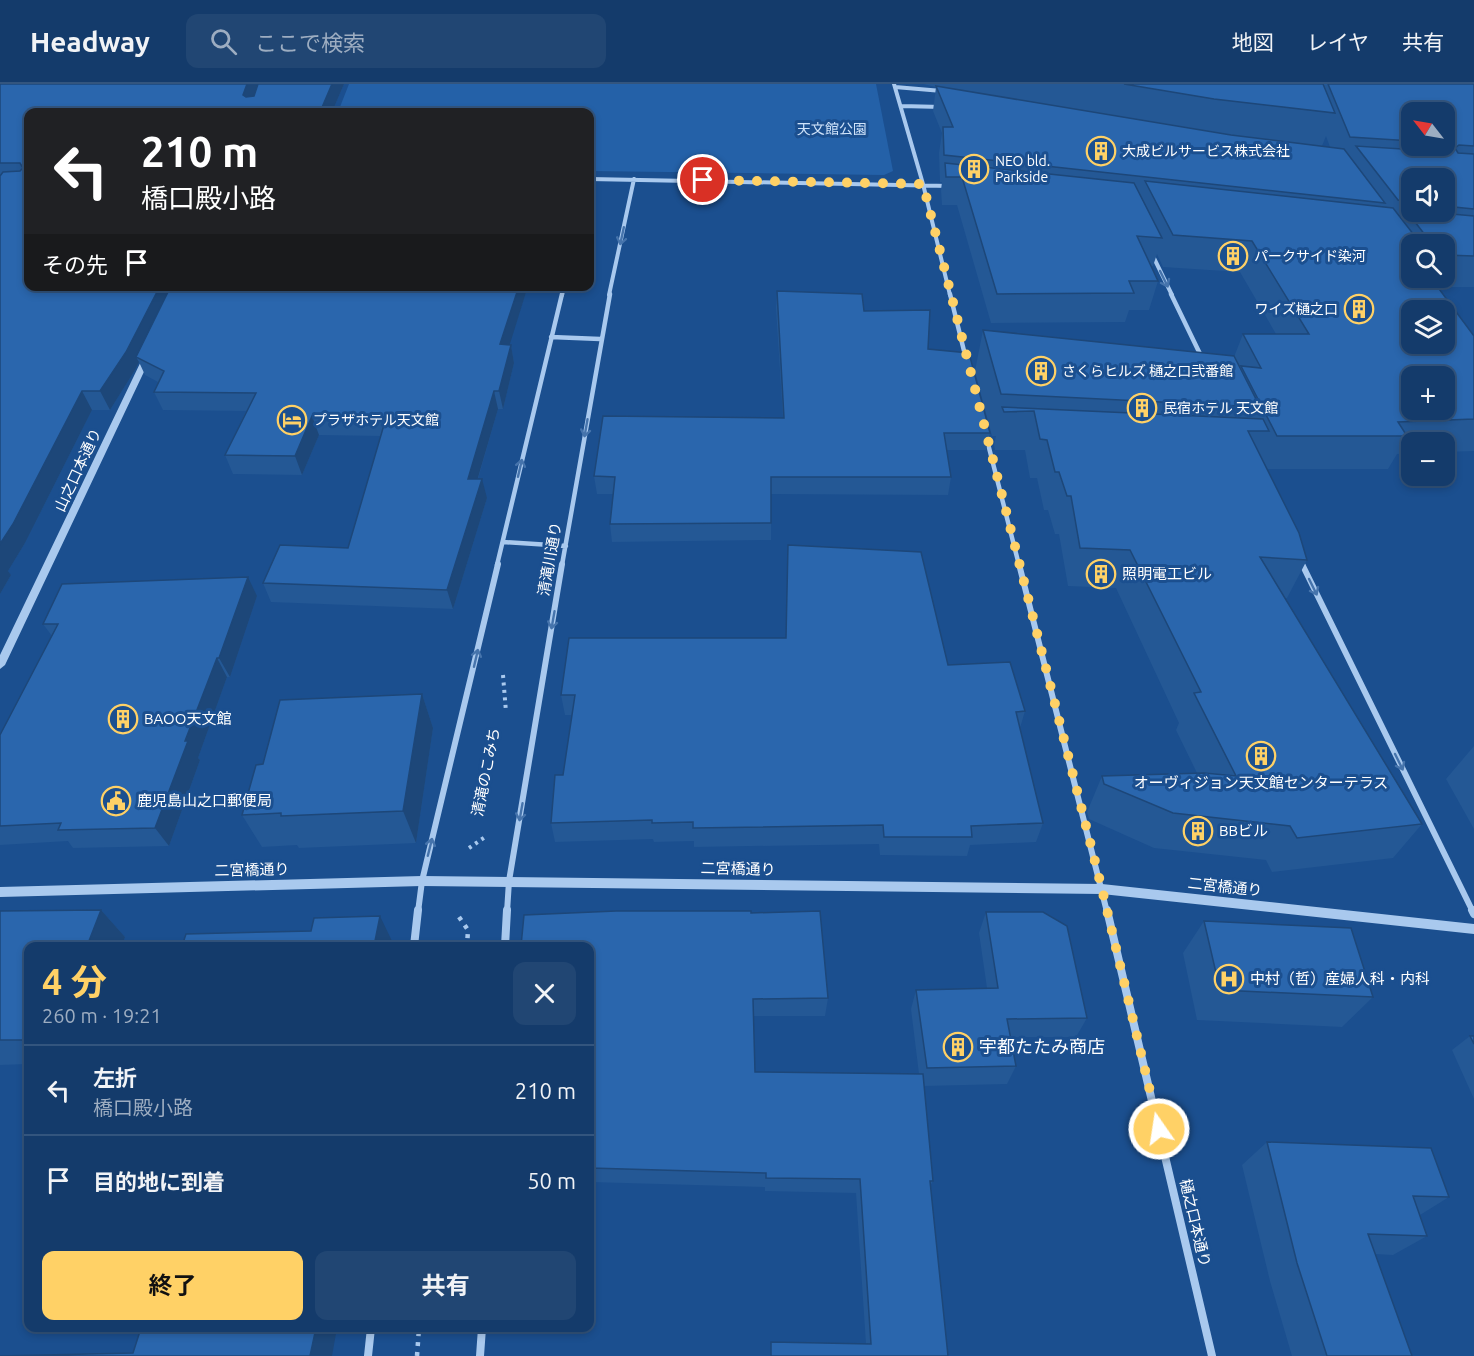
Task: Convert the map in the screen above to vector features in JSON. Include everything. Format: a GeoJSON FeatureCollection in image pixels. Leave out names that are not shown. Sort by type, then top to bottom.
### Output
{"type":"FeatureCollection","features":[{"type":"Feature","properties":{"kind":"street"},"geometry":{"type":"LineString","coordinates":[[948,92],[895,86],[923,184],[968,366]]}},
{"type":"Feature","properties":{"kind":"street"},"geometry":{"type":"LineString","coordinates":[[900,106],[950,109]]}},
{"type":"Feature","properties":{"kind":"street"},"geometry":{"type":"LineString","coordinates":[[594,179],[923,184],[952,187]]}},
{"type":"Feature","properties":{"kind":"street","name":"清滝川通り"},"geometry":{"type":"LineString","coordinates":[[505,942],[509,881],[600,339],[634,179]]}},
{"type":"Feature","properties":{"kind":"street"},"geometry":{"type":"LineString","coordinates":[[1150,251],[1208,369]]}},
{"type":"Feature","properties":{"kind":"street"},"geometry":{"type":"LineString","coordinates":[[414,942],[422,881],[563,291]]}},
{"type":"Feature","properties":{"kind":"street"},"geometry":{"type":"LineString","coordinates":[[551,337],[600,339]]}},
{"type":"Feature","properties":{"kind":"street","name":"山之口本通り"},"geometry":{"type":"LineString","coordinates":[[0,665],[151,349]]}},
{"type":"Feature","properties":{"kind":"street","name":"樋之口本通り"},"geometry":{"type":"LineString","coordinates":[[984,429],[1102,889],[1212,1356]]}},
{"type":"Feature","properties":{"kind":"street"},"geometry":{"type":"LineString","coordinates":[[987,440],[998,440]]}},
{"type":"Feature","properties":{"kind":"street"},"geometry":{"type":"LineString","coordinates":[[503,542],[566,546]]}},
{"type":"Feature","properties":{"kind":"street"},"geometry":{"type":"LineString","coordinates":[[1296,551],[1474,914]]}},
{"type":"Feature","properties":{"kind":"street","name":"二宮橋通り"},"geometry":{"type":"LineString","coordinates":[[0,891],[422,881],[1102,889],[1474,929]]}},
{"type":"Feature","properties":{"kind":"street"},"geometry":{"type":"LineString","coordinates":[[368,1356],[371,1332]]}},
{"type":"Feature","properties":{"kind":"street"},"geometry":{"type":"LineString","coordinates":[[480,1356],[482,1332]]}},
{"type":"Feature","properties":{"kind":"path","name":"清滝のこみち"},"geometry":{"type":"LineString","coordinates":[[502,665],[507,718]]}},
{"type":"Feature","properties":{"kind":"path","name":"清滝のこみち"},"geometry":{"type":"LineString","coordinates":[[469,848],[485,839],[487,828]]}},
{"type":"Feature","properties":{"kind":"path"},"geometry":{"type":"LineString","coordinates":[[459,917],[468,930],[467,942]]}},
{"type":"Feature","properties":{"kind":"path"},"geometry":{"type":"LineString","coordinates":[[417,1356],[419,1332]]}},
{"type":"Feature","properties":{"kind":"green space","name":"天文館公園"},"geometry":{"type":"Polygon","coordinates":[[[349,84],[876,84],[893,171],[884,175],[594,171],[594,108],[340,108],[349,84]]]}},
{"type":"Feature","properties":{"kind":"building"},"geometry":{"type":"Polygon","coordinates":[[[0,84],[247,84],[243,95],[246,97],[254,96],[258,84],[332,84],[322,108],[24,108],[24,291],[157,291],[126,352],[100,391],[82,391],[13,524],[0,544],[0,176],[3,172],[20,171],[23,168],[20,163],[0,163],[0,84]]]}},
{"type":"Feature","properties":{"kind":"building"},"geometry":{"type":"Polygon","coordinates":[[[1124,84],[1323,84],[1335,113],[1214,99],[1124,84]]]}},
{"type":"Feature","properties":{"kind":"building"},"geometry":{"type":"Polygon","coordinates":[[[1328,84],[1474,84],[1474,146],[1459,145],[1455,148],[1455,102],[1401,102],[1401,140],[1350,137],[1328,84]]]}},
{"type":"Feature","properties":{"kind":"building"},"geometry":{"type":"Polygon","coordinates":[[[936,86],[1231,135],[1344,149],[1385,203],[944,155],[943,127],[953,127],[936,86]]]}},
{"type":"Feature","properties":{"kind":"building"},"geometry":{"type":"Polygon","coordinates":[[[1356,146],[1401,149],[1401,156],[1455,156],[1455,148],[1458,153],[1474,154],[1474,209],[1455,207],[1455,168],[1401,168],[1401,200],[1398,200],[1356,146]]]}},
{"type":"Feature","properties":{"kind":"building"},"geometry":{"type":"Polygon","coordinates":[[[945,163],[1134,183],[1162,238],[1137,236],[1158,281],[1129,281],[1134,293],[997,294],[962,177],[946,177],[945,163]]]}},
{"type":"Feature","properties":{"kind":"building"},"geometry":{"type":"Polygon","coordinates":[[[1145,181],[1393,208],[1401,218],[1401,222],[1404,222],[1413,234],[1401,234],[1401,288],[1438,288],[1447,300],[1401,300],[1401,354],[1455,354],[1455,310],[1474,336],[1474,419],[1455,420],[1455,366],[1401,366],[1401,420],[1449,420],[1398,422],[1404,432],[1401,432],[1401,436],[1277,436],[1241,366],[1261,368],[1243,334],[1309,334],[1252,241],[1173,235],[1145,181]]]}},
{"type":"Feature","properties":{"kind":"building"},"geometry":{"type":"Polygon","coordinates":[[[1455,214],[1474,216],[1474,256],[1455,255],[1455,234],[1424,234],[1415,222],[1455,222],[1455,214]]]}},
{"type":"Feature","properties":{"kind":"building"},"geometry":{"type":"Polygon","coordinates":[[[169,291],[517,291],[500,344],[511,345],[499,391],[494,391],[468,479],[482,479],[447,590],[263,583],[280,545],[348,548],[386,418],[312,416],[295,456],[225,455],[256,393],[154,392],[164,371],[136,357],[169,291]]]}},
{"type":"Feature","properties":{"kind":"building"},"geometry":{"type":"Polygon","coordinates":[[[777,291],[862,294],[864,311],[930,310],[928,349],[969,353],[990,433],[944,433],[951,477],[771,477],[771,523],[610,524],[615,477],[594,476],[603,416],[784,418],[777,291]]]}},
{"type":"Feature","properties":{"kind":"building"},"geometry":{"type":"Polygon","coordinates":[[[983,330],[1234,356],[1260,407],[1001,394],[983,330]]]}},
{"type":"Feature","properties":{"kind":"building"},"geometry":{"type":"Polygon","coordinates":[[[1002,407],[1263,419],[1269,431],[1248,431],[1299,533],[1307,560],[1260,557],[1422,824],[1297,838],[1290,826],[1173,813],[1104,784],[1102,776],[1204,773],[1236,776],[1194,693],[1201,692],[1130,550],[1080,548],[1071,496],[1067,496],[1059,472],[1055,472],[1047,440],[1040,439],[1034,411],[1004,412],[1002,407]]]}},
{"type":"Feature","properties":{"kind":"building"},"geometry":{"type":"Polygon","coordinates":[[[788,545],[921,552],[948,665],[1010,662],[1025,711],[1016,712],[1043,823],[971,826],[972,837],[884,837],[883,825],[693,828],[693,822],[652,823],[652,820],[551,823],[555,775],[563,775],[575,695],[561,695],[569,638],[786,638],[788,545]]]}},
{"type":"Feature","properties":{"kind":"building"},"geometry":{"type":"Polygon","coordinates":[[[248,577],[219,658],[217,658],[185,741],[188,741],[155,828],[58,830],[61,823],[0,826],[0,735],[58,624],[43,624],[62,584],[248,577]]]}},
{"type":"Feature","properties":{"kind":"building"},"geometry":{"type":"Polygon","coordinates":[[[422,694],[403,811],[281,816],[281,813],[242,815],[256,765],[263,764],[280,700],[422,694]]]}},
{"type":"Feature","properties":{"kind":"building"},"geometry":{"type":"Polygon","coordinates":[[[101,910],[89,942],[24,942],[24,1040],[0,1040],[0,911],[101,910]]]}},
{"type":"Feature","properties":{"kind":"building"},"geometry":{"type":"Polygon","coordinates":[[[616,911],[751,911],[751,913],[820,911],[828,998],[753,999],[755,1072],[923,1074],[933,1181],[930,1181],[948,1356],[771,1356],[771,1342],[871,1344],[860,1179],[766,1178],[766,1173],[594,1168],[594,942],[521,942],[524,915],[616,911]]]}},
{"type":"Feature","properties":{"kind":"building"},"geometry":{"type":"Polygon","coordinates":[[[986,912],[1043,912],[1067,926],[1087,1018],[1007,1019],[1016,1066],[927,1068],[916,990],[998,988],[986,912]]]}},
{"type":"Feature","properties":{"kind":"building"},"geometry":{"type":"Polygon","coordinates":[[[380,916],[375,942],[183,942],[186,934],[311,931],[314,918],[380,916]]]}},
{"type":"Feature","properties":{"kind":"building"},"geometry":{"type":"Polygon","coordinates":[[[1204,921],[1351,928],[1373,997],[1220,990],[1204,921]]]}},
{"type":"Feature","properties":{"kind":"building"},"geometry":{"type":"Polygon","coordinates":[[[1267,1142],[1431,1148],[1449,1197],[1413,1196],[1427,1236],[1368,1234],[1412,1356],[1327,1356],[1297,1263],[1267,1142]]]}},
{"type":"Feature","properties":{"kind":"building"},"geometry":{"type":"Polygon","coordinates":[[[140,1332],[315,1332],[310,1356],[0,1356],[133,1353],[140,1332]]]}},
{"type":"Feature","properties":{"kind":"place","name":"大成ビルサービス株式会社"},"geometry":{"type":"Point","coordinates":[1101,151]}},
{"type":"Feature","properties":{"kind":"place","name":"NEO bld. Parkside"},"geometry":{"type":"Point","coordinates":[974,169]}},
{"type":"Feature","properties":{"kind":"place","name":"パークサイド染河"},"geometry":{"type":"Point","coordinates":[1233,256]}},
{"type":"Feature","properties":{"kind":"place","name":"ワイズ樋之口"},"geometry":{"type":"Point","coordinates":[1359,309]}},
{"type":"Feature","properties":{"kind":"place","name":"さくらヒルズ 樋之口弐番館"},"geometry":{"type":"Point","coordinates":[1041,371]}},
{"type":"Feature","properties":{"kind":"place","name":"民宿ホテル 天文館"},"geometry":{"type":"Point","coordinates":[1142,408]}},
{"type":"Feature","properties":{"kind":"place","name":"プラザホテル天文館"},"geometry":{"type":"Point","coordinates":[292,420]}},
{"type":"Feature","properties":{"kind":"place","name":"照明電工ビル"},"geometry":{"type":"Point","coordinates":[1101,574]}},
{"type":"Feature","properties":{"kind":"place","name":"BAOO天文館"},"geometry":{"type":"Point","coordinates":[123,719]}},
{"type":"Feature","properties":{"kind":"place","name":"オーヴィジョン天文館センターテラス"},"geometry":{"type":"Point","coordinates":[1261,756]}},
{"type":"Feature","properties":{"kind":"place","name":"鹿児島山之口郵便局"},"geometry":{"type":"Point","coordinates":[116,801]}},
{"type":"Feature","properties":{"kind":"place","name":"BBビル"},"geometry":{"type":"Point","coordinates":[1198,831]}},
{"type":"Feature","properties":{"kind":"place","name":"中村（哲）産婦人科・内科"},"geometry":{"type":"Point","coordinates":[1229,979]}},
{"type":"Feature","properties":{"kind":"place","name":"宇都たたみ商店"},"geometry":{"type":"Point","coordinates":[958,1047]}},
{"type":"Feature","properties":{"kind":"route"},"geometry":{"type":"LineString","coordinates":[[703,180],[923,184],[1102,889],[1159,1129]]}}]}
